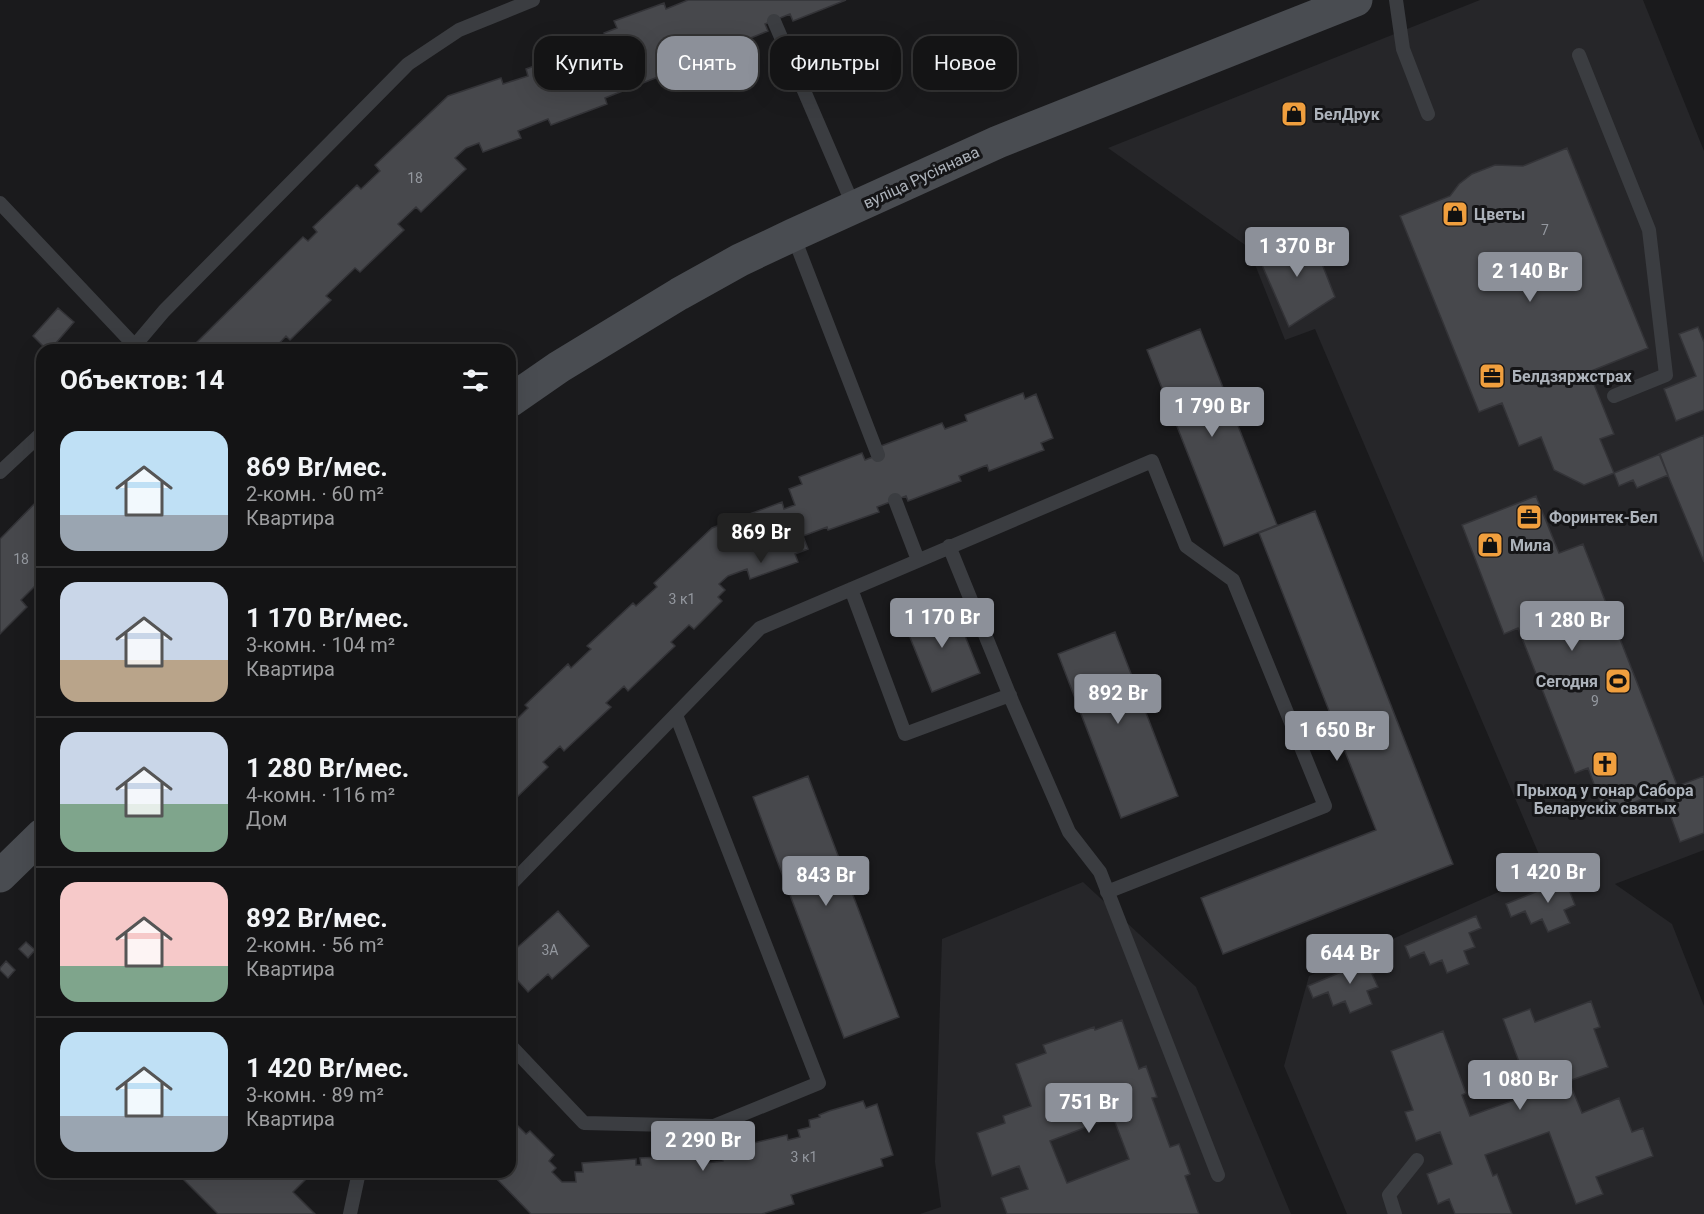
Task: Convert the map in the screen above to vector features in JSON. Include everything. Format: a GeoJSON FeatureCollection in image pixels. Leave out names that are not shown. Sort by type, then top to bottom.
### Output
{"type":"FeatureCollection","features":[{"type":"Feature","properties":{"kind":"main road","name":"вуліца Русіянава"},"geometry":{"type":"LineString","coordinates":[[516,397],[559,367],[740,260],[998,142],[1356,0]]}},
{"type":"Feature","properties":{"kind":"main road"},"geometry":{"type":"LineString","coordinates":[[0,876],[36,841]]}},
{"type":"Feature","properties":{"kind":"lane"},"geometry":{"type":"LineString","coordinates":[[136,344],[164,311],[408,64],[459,30],[533,0]]}},
{"type":"Feature","properties":{"kind":"lane"},"geometry":{"type":"LineString","coordinates":[[1396,0],[1403,49],[1428,114]]}},
{"type":"Feature","properties":{"kind":"lane"},"geometry":{"type":"LineString","coordinates":[[774,21],[854,207]]}},
{"type":"Feature","properties":{"kind":"lane"},"geometry":{"type":"LineString","coordinates":[[1579,55],[1649,230],[1666,375],[1614,396]]}},
{"type":"Feature","properties":{"kind":"lane"},"geometry":{"type":"LineString","coordinates":[[0,203],[129,344]]}},
{"type":"Feature","properties":{"kind":"lane"},"geometry":{"type":"LineString","coordinates":[[793,235],[878,455]]}},
{"type":"Feature","properties":{"kind":"lane"},"geometry":{"type":"LineString","coordinates":[[0,472],[36,438]]}},
{"type":"Feature","properties":{"kind":"lane"},"geometry":{"type":"LineString","coordinates":[[516,879],[760,628],[1152,461],[1186,546],[1233,580],[1325,806],[1107,892]]}},
{"type":"Feature","properties":{"kind":"lane"},"geometry":{"type":"LineString","coordinates":[[895,500],[918,560]]}},
{"type":"Feature","properties":{"kind":"lane"},"geometry":{"type":"LineString","coordinates":[[949,546],[1069,832],[1100,872],[1218,1175]]}},
{"type":"Feature","properties":{"kind":"lane"},"geometry":{"type":"LineString","coordinates":[[851,589],[905,734],[1010,695]]}},
{"type":"Feature","properties":{"kind":"lane"},"geometry":{"type":"LineString","coordinates":[[516,1051],[584,1123],[714,1126],[819,1083],[676,715]]}},
{"type":"Feature","properties":{"kind":"lane"},"geometry":{"type":"LineString","coordinates":[[1395,1214],[1389,1195],[1417,1160]]}},
{"type":"Feature","properties":{"kind":"lane"},"geometry":{"type":"LineString","coordinates":[[350,1214],[358,1178]]}},
{"type":"Feature","properties":{"kind":"shaded area"},"geometry":{"type":"Polygon","coordinates":[[[1480,0],[1643,0],[1704,151],[1704,850],[1615,884],[1672,924],[1704,1006],[1704,1214],[1347,1214],[1284,1066],[1309,976],[1546,871],[1315,329],[1285,340],[1248,247],[1108,148],[1480,0]]]}},
{"type":"Feature","properties":{"kind":"shaded area"},"geometry":{"type":"Polygon","coordinates":[[[1083,882],[1196,987],[1291,1214],[920,1214],[941,1207],[935,1162],[942,939],[1083,882]]]}},
{"type":"Feature","properties":{"kind":"building"},"geometry":{"type":"Polygon","coordinates":[[[688,0],[846,0],[793,21],[790,14],[765,24],[768,31],[756,36],[657,36],[657,77],[645,82],[645,36],[605,36],[604,33],[617,28],[614,21],[664,3],[666,9],[688,0]]]}},
{"type":"Feature","properties":{"kind":"building"},"geometry":{"type":"Polygon","coordinates":[[[534,66],[534,90],[625,90],[605,98],[607,104],[551,125],[548,119],[518,131],[521,138],[483,152],[479,143],[466,148],[455,158],[466,169],[421,212],[416,207],[398,224],[404,230],[360,272],[355,268],[326,296],[331,300],[290,340],[286,336],[279,344],[195,344],[303,237],[308,241],[317,232],[313,227],[357,185],[361,189],[380,171],[375,165],[448,96],[501,78],[503,84],[528,76],[526,69],[534,66]]]}},
{"type":"Feature","properties":{"kind":"building"},"geometry":{"type":"Polygon","coordinates":[[[1567,148],[1648,348],[1589,372],[1614,434],[1600,439],[1614,473],[1584,485],[1554,470],[1541,437],[1519,446],[1502,403],[1479,412],[1400,216],[1450,196],[1459,184],[1472,174],[1495,165],[1523,166],[1567,148]]]}},
{"type":"Feature","properties":{"kind":"building"},"geometry":{"type":"Polygon","coordinates":[[[1310,233],[1335,297],[1289,327],[1258,256],[1310,233]]]}},
{"type":"Feature","properties":{"kind":"building"},"geometry":{"type":"Polygon","coordinates":[[[58,308],[74,322],[55,344],[41,344],[33,336],[58,308]]]}},
{"type":"Feature","properties":{"kind":"building"},"geometry":{"type":"Polygon","coordinates":[[[1698,327],[1704,342],[1704,410],[1676,421],[1664,389],[1696,376],[1679,334],[1698,327]]]}},
{"type":"Feature","properties":{"kind":"building"},"geometry":{"type":"Polygon","coordinates":[[[1200,329],[1277,525],[1224,546],[1147,350],[1200,329]]]}},
{"type":"Feature","properties":{"kind":"building"},"geometry":{"type":"Polygon","coordinates":[[[1023,393],[1025,399],[1036,394],[1053,438],[1041,443],[1044,450],[989,471],[987,465],[959,476],[961,481],[908,501],[906,496],[877,507],[879,512],[828,530],[827,527],[803,536],[808,549],[795,554],[798,562],[750,579],[747,569],[728,576],[719,584],[725,590],[718,597],[722,601],[694,629],[689,625],[671,642],[675,646],[628,691],[624,686],[606,703],[611,707],[564,751],[560,746],[543,762],[548,767],[516,798],[516,720],[528,708],[525,705],[568,664],[571,668],[591,649],[587,646],[633,603],[636,606],[657,587],[654,583],[712,528],[782,502],[784,509],[795,505],[789,489],[802,484],[799,477],[862,453],[865,460],[883,453],[881,446],[942,423],[945,429],[967,421],[965,415],[1023,393]]]}},
{"type":"Feature","properties":{"kind":"building"},"geometry":{"type":"Polygon","coordinates":[[[1704,435],[1704,562],[1659,454],[1704,435]]]}},
{"type":"Feature","properties":{"kind":"building"},"geometry":{"type":"Polygon","coordinates":[[[1660,454],[1668,475],[1637,488],[1633,480],[1619,486],[1614,473],[1660,454]]]}},
{"type":"Feature","properties":{"kind":"building"},"geometry":{"type":"Polygon","coordinates":[[[1536,496],[1559,553],[1583,544],[1677,785],[1605,814],[1588,768],[1575,773],[1518,628],[1504,634],[1462,525],[1536,496]]]}},
{"type":"Feature","properties":{"kind":"building"},"geometry":{"type":"Polygon","coordinates":[[[36,502],[36,585],[21,600],[27,607],[0,634],[0,539],[36,502]]]}},
{"type":"Feature","properties":{"kind":"building"},"geometry":{"type":"Polygon","coordinates":[[[1315,511],[1453,864],[1223,954],[1201,898],[1376,830],[1259,533],[1315,511]]]}},
{"type":"Feature","properties":{"kind":"building"},"geometry":{"type":"Polygon","coordinates":[[[953,606],[980,673],[932,692],[905,625],[953,606]]]}},
{"type":"Feature","properties":{"kind":"building"},"geometry":{"type":"Polygon","coordinates":[[[1115,632],[1178,796],[1121,818],[1058,654],[1115,632]]]}},
{"type":"Feature","properties":{"kind":"building"},"geometry":{"type":"Polygon","coordinates":[[[808,776],[899,1017],[844,1038],[753,797],[808,776]]]}},
{"type":"Feature","properties":{"kind":"building"},"geometry":{"type":"Polygon","coordinates":[[[1704,776],[1704,833],[1680,842],[1662,792],[1704,776]]]}},
{"type":"Feature","properties":{"kind":"building"},"geometry":{"type":"Polygon","coordinates":[[[1577,875],[1582,887],[1570,892],[1575,905],[1564,910],[1570,923],[1548,932],[1542,919],[1531,924],[1525,911],[1511,917],[1506,904],[1577,875]]]}},
{"type":"Feature","properties":{"kind":"building"},"geometry":{"type":"Polygon","coordinates":[[[558,911],[589,946],[552,979],[548,974],[528,992],[516,979],[516,949],[558,911]]]}},
{"type":"Feature","properties":{"kind":"building"},"geometry":{"type":"Polygon","coordinates":[[[1476,916],[1481,928],[1469,933],[1475,947],[1464,951],[1469,964],[1447,973],[1442,960],[1430,965],[1424,952],[1410,958],[1405,946],[1476,916]]]}},
{"type":"Feature","properties":{"kind":"building"},"geometry":{"type":"Polygon","coordinates":[[[26,942],[35,950],[28,958],[19,949],[26,942]]]}},
{"type":"Feature","properties":{"kind":"building"},"geometry":{"type":"Polygon","coordinates":[[[1379,956],[1384,968],[1372,974],[1378,987],[1367,991],[1372,1004],[1350,1013],[1345,1001],[1333,1006],[1328,992],[1313,998],[1308,986],[1379,956]]]}},
{"type":"Feature","properties":{"kind":"building"},"geometry":{"type":"Polygon","coordinates":[[[6,961],[15,970],[8,978],[0,970],[6,961]]]}},
{"type":"Feature","properties":{"kind":"building"},"geometry":{"type":"Polygon","coordinates":[[[1591,1001],[1600,1027],[1594,1029],[1608,1067],[1569,1081],[1582,1113],[1619,1098],[1632,1132],[1643,1128],[1653,1156],[1596,1177],[1603,1194],[1576,1204],[1549,1132],[1485,1155],[1493,1176],[1497,1174],[1512,1214],[1455,1214],[1449,1199],[1438,1204],[1427,1174],[1452,1164],[1440,1132],[1416,1141],[1405,1112],[1413,1110],[1391,1051],[1443,1031],[1466,1093],[1462,1095],[1470,1116],[1531,1094],[1503,1019],[1530,1009],[1535,1022],[1591,1001]]]}},
{"type":"Feature","properties":{"kind":"building"},"geometry":{"type":"Polygon","coordinates":[[[1122,1020],[1139,1069],[1146,1066],[1157,1097],[1152,1098],[1170,1147],[1179,1144],[1190,1174],[1185,1176],[1199,1214],[1007,1214],[1001,1198],[1028,1189],[1019,1166],[992,1176],[977,1133],[1005,1123],[1003,1116],[1031,1106],[1016,1064],[1046,1053],[1043,1045],[1094,1027],[1095,1030],[1122,1020]],[[1113,1117],[1050,1141],[1067,1183],[1129,1159],[1113,1117]]]}},
{"type":"Feature","properties":{"kind":"building"},"geometry":{"type":"Polygon","coordinates":[[[863,1101],[866,1108],[877,1104],[893,1155],[881,1159],[883,1166],[791,1195],[794,1204],[762,1214],[531,1214],[496,1178],[516,1178],[516,1124],[526,1134],[530,1131],[554,1155],[549,1161],[556,1168],[552,1172],[562,1182],[576,1182],[575,1172],[583,1172],[582,1163],[636,1159],[636,1165],[641,1165],[640,1158],[705,1155],[706,1163],[723,1161],[722,1155],[735,1152],[742,1148],[741,1146],[787,1135],[788,1140],[800,1137],[798,1130],[810,1127],[809,1120],[829,1111],[863,1101]]]}},
{"type":"Feature","properties":{"kind":"building"},"geometry":{"type":"Polygon","coordinates":[[[182,1178],[307,1178],[293,1192],[315,1214],[218,1214],[182,1178]]]}},
{"type":"Feature","properties":{"kind":"place","name":"БелДрук"},"geometry":{"type":"Point","coordinates":[1294,114]}},
{"type":"Feature","properties":{"kind":"place","name":"Цветы"},"geometry":{"type":"Point","coordinates":[1455,214]}},
{"type":"Feature","properties":{"kind":"place","name":"Белдзяржстрах"},"geometry":{"type":"Point","coordinates":[1492,376]}},
{"type":"Feature","properties":{"kind":"place","name":"Форинтек-Бел"},"geometry":{"type":"Point","coordinates":[1529,517]}},
{"type":"Feature","properties":{"kind":"place","name":"Мила"},"geometry":{"type":"Point","coordinates":[1490,545]}},
{"type":"Feature","properties":{"kind":"place","name":"Сегодня"},"geometry":{"type":"Point","coordinates":[1618,681]}},
{"type":"Feature","properties":{"kind":"place","name":"Прыход у гонар Сабора Беларускіх святых"},"geometry":{"type":"Point","coordinates":[1605,764]}}]}
